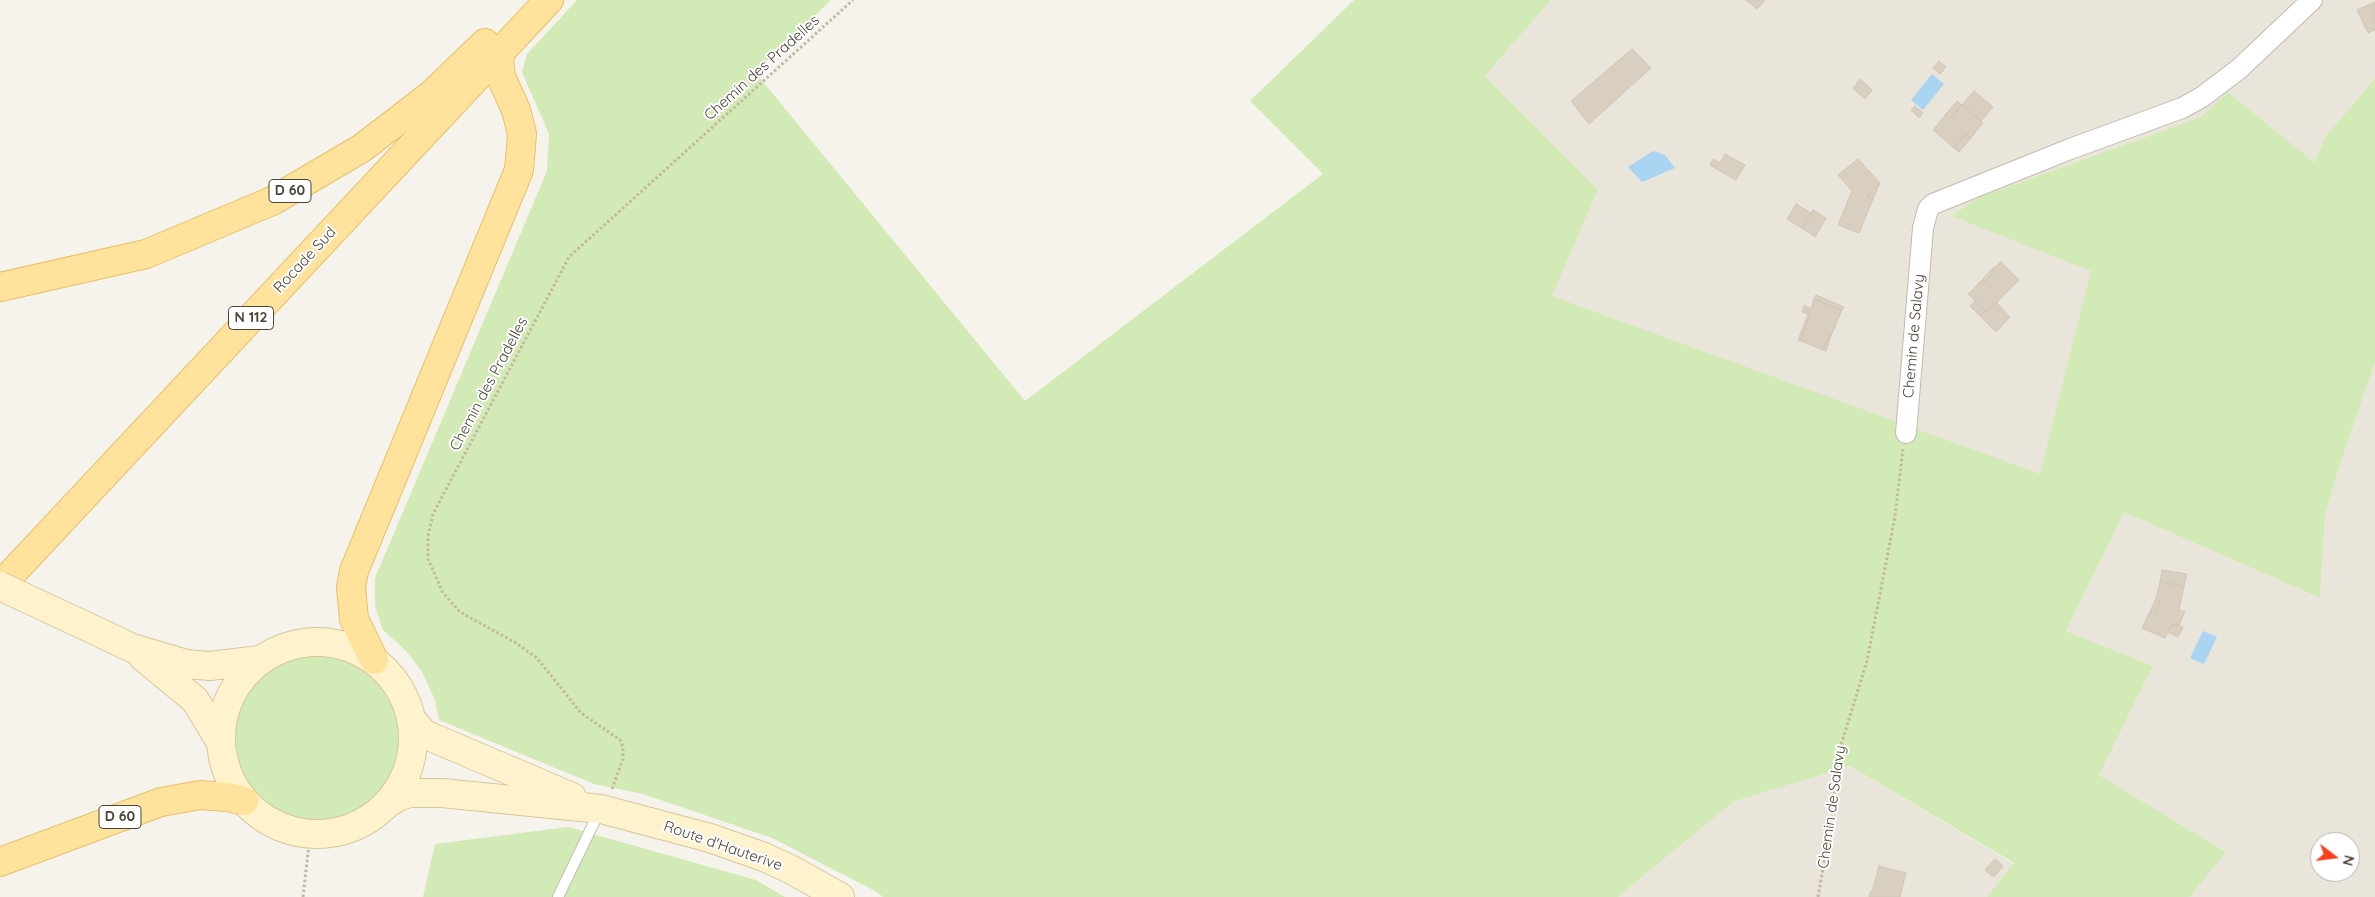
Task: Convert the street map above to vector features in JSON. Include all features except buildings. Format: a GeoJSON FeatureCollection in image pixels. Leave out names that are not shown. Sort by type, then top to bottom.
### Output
{"type":"FeatureCollection","features":[{"type":"Feature","properties":{"kind":"main road","name":"D 60"},"geometry":{"type":"LineString","coordinates":[[0,287],[146,254],[272,201],[362,148],[431,95],[529,0]]}},
{"type":"Feature","properties":{"kind":"main road","name":"Rocade Sud"},"geometry":{"type":"LineString","coordinates":[[0,586],[549,0]]}},
{"type":"Feature","properties":{"kind":"main road"},"geometry":{"type":"LineString","coordinates":[[374,660],[354,618],[351,587],[354,571],[519,170],[522,134],[516,110],[501,77],[499,60],[502,50]]}},
{"type":"Feature","properties":{"kind":"main road","name":"D 60"},"geometry":{"type":"LineString","coordinates":[[0,862],[161,802],[200,795],[227,797],[244,802]]}},
{"type":"Feature","properties":{"kind":"street","name":"Chemin de Salavy"},"geometry":{"type":"LineString","coordinates":[[1906,432],[1923,228],[1928,209],[1933,204],[2070,149],[2182,108],[2202,97],[2239,69],[2312,0]]}},
{"type":"Feature","properties":{"kind":"street","name":"Route d'Hauterive"},"geometry":{"type":"LineString","coordinates":[[0,586],[132,648],[197,666],[260,660]]}},
{"type":"Feature","properties":{"kind":"street","name":"Route d'Hauterive"},"geometry":{"type":"LineString","coordinates":[[601,809],[442,793],[410,793],[388,803],[372,818],[352,828],[332,834],[310,834],[278,826],[263,818],[244,802],[231,783],[224,763],[220,741],[224,710],[238,682],[260,660],[281,648],[305,642],[329,642],[352,648],[374,660],[391,676],[400,690],[412,720],[424,734],[601,809],[710,838],[764,857],[792,870],[840,897]]}},
{"type":"Feature","properties":{"kind":"street","name":"Route d'Hauterive"},"geometry":{"type":"LineString","coordinates":[[132,648],[195,700],[220,741]]}},
{"type":"Feature","properties":{"kind":"street","name":"Route d'Hauterive"},"geometry":{"type":"LineString","coordinates":[[388,803],[404,778],[413,750],[412,720]]}},
{"type":"Feature","properties":{"kind":"lane"},"geometry":{"type":"LineString","coordinates":[[558,897],[601,809]]}},
{"type":"Feature","properties":{"kind":"path","name":"Chemin des Pradelles"},"geometry":{"type":"LineString","coordinates":[[601,809],[611,790],[623,759],[623,747],[620,740],[581,713],[537,658],[516,643],[466,615],[451,603],[437,583],[428,560],[428,536],[433,514],[569,257],[853,0]]}},
{"type":"Feature","properties":{"kind":"path","name":"Chemin de Salavy"},"geometry":{"type":"LineString","coordinates":[[1818,897],[1834,806],[1836,761],[1867,661],[1895,516],[1906,432]]}},
{"type":"Feature","properties":{"kind":"path"},"geometry":{"type":"LineString","coordinates":[[303,897],[310,834]]}},
{"type":"Feature","properties":{"kind":"shaded area"},"geometry":{"type":"Polygon","coordinates":[[[1551,0],[2375,0],[2375,78],[2326,136],[2314,162],[2228,92],[2201,117],[1980,197],[1951,216],[2092,270],[2040,475],[1552,296],[1598,190],[1485,76],[1551,0]]]}},
{"type":"Feature","properties":{"kind":"shaded area"},"geometry":{"type":"Polygon","coordinates":[[[2375,362],[2375,897],[2190,897],[2226,852],[2099,775],[2153,666],[2066,631],[2124,512],[2320,598],[2325,515],[2375,362]]]}},
{"type":"Feature","properties":{"kind":"shaded area"},"geometry":{"type":"Polygon","coordinates":[[[1850,766],[2014,864],[1987,897],[1618,897],[1733,802],[1850,766]]]}},
{"type":"Feature","properties":{"kind":"green space"},"geometry":{"type":"Polygon","coordinates":[[[577,0],[831,0],[755,72],[1025,401],[1323,174],[1250,101],[1354,0],[1551,0],[1485,76],[1598,190],[1552,296],[2040,474],[2091,271],[1951,216],[1980,197],[2201,117],[2228,92],[2314,162],[2326,136],[2375,78],[2375,362],[2325,515],[2320,598],[2124,512],[2066,631],[2153,666],[2099,775],[2226,852],[2190,897],[1987,897],[2014,863],[1850,766],[1733,802],[1618,897],[883,897],[877,892],[772,838],[643,794],[594,784],[439,720],[435,700],[421,670],[405,650],[383,630],[375,606],[375,578],[547,171],[549,134],[522,72],[527,54],[577,0]]]}},
{"type":"Feature","properties":{"kind":"green space"},"geometry":{"type":"Polygon","coordinates":[[[325,655],[349,661],[376,679],[394,706],[399,722],[399,754],[394,770],[376,797],[363,807],[341,818],[309,821],[285,815],[264,802],[253,791],[237,762],[234,730],[240,706],[253,685],[264,674],[293,658],[325,655]]]}},
{"type":"Feature","properties":{"kind":"green space"},"geometry":{"type":"Polygon","coordinates":[[[568,827],[756,880],[785,897],[423,897],[435,844],[568,827]]]}},
{"type":"Feature","properties":{"kind":"water"},"geometry":{"type":"Polygon","coordinates":[[[1932,74],[1944,84],[1923,110],[1911,100],[1932,74]]]}},
{"type":"Feature","properties":{"kind":"water"},"geometry":{"type":"Polygon","coordinates":[[[1653,151],[1665,155],[1675,168],[1642,182],[1628,167],[1653,151]]]}},
{"type":"Feature","properties":{"kind":"water"},"geometry":{"type":"Polygon","coordinates":[[[2203,631],[2217,637],[2204,664],[2190,658],[2203,631]]]}}]}
